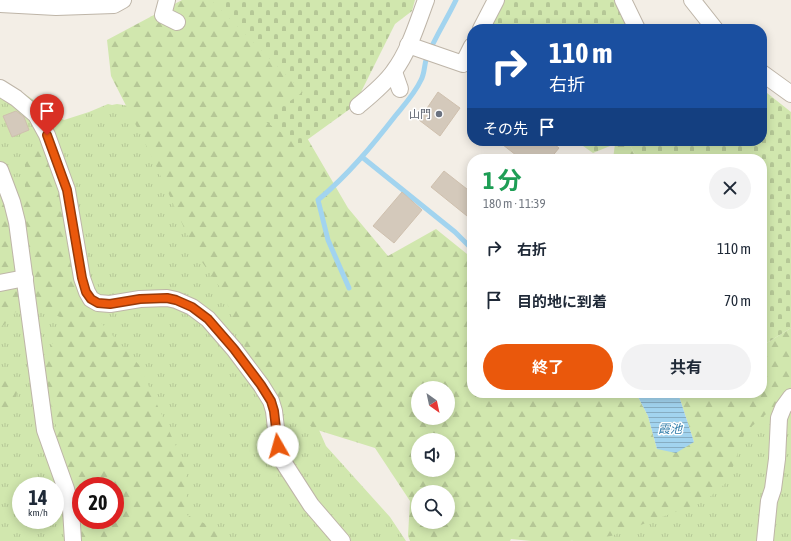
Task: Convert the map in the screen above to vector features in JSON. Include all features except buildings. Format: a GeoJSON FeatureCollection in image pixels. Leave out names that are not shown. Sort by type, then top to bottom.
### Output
{"type":"FeatureCollection","features":[{"type":"Feature","properties":{"kind":"street"},"geometry":{"type":"LineString","coordinates":[[0,4],[56,7],[114,4],[123,0]]}},
{"type":"Feature","properties":{"kind":"street"},"geometry":{"type":"LineString","coordinates":[[167,0],[163,15],[177,22]]}},
{"type":"Feature","properties":{"kind":"street"},"geometry":{"type":"LineString","coordinates":[[358,106],[394,72],[408,45],[426,0]]}},
{"type":"Feature","properties":{"kind":"street"},"geometry":{"type":"LineString","coordinates":[[484,24],[496,0]]}},
{"type":"Feature","properties":{"kind":"street"},"geometry":{"type":"LineString","coordinates":[[624,0],[635,24]]}},
{"type":"Feature","properties":{"kind":"street"},"geometry":{"type":"LineString","coordinates":[[692,0],[711,24]]}},
{"type":"Feature","properties":{"kind":"street"},"geometry":{"type":"LineString","coordinates":[[408,45],[463,64],[467,56]]}},
{"type":"Feature","properties":{"kind":"street"},"geometry":{"type":"LineString","coordinates":[[394,72],[400,89]]}},
{"type":"Feature","properties":{"kind":"street"},"geometry":{"type":"LineString","coordinates":[[767,77],[791,94]]}},
{"type":"Feature","properties":{"kind":"street"},"geometry":{"type":"LineString","coordinates":[[0,88],[16,98],[36,115],[47,135],[67,190],[82,278],[86,292],[91,299],[98,303],[110,304],[140,299],[167,298],[192,307],[208,319],[234,349],[271,401],[274,411],[278,446],[282,460],[311,505],[342,541]]}},
{"type":"Feature","properties":{"kind":"street"},"geometry":{"type":"LineString","coordinates":[[0,170],[15,213],[20,237],[45,430],[66,489],[71,509],[73,541]]}},
{"type":"Feature","properties":{"kind":"street"},"geometry":{"type":"LineString","coordinates":[[0,283],[25,278]]}},
{"type":"Feature","properties":{"kind":"street"},"geometry":{"type":"LineString","coordinates":[[765,541],[769,501],[773,489],[777,459],[779,418],[783,408],[791,397]]}},
{"type":"Feature","properties":{"kind":"green space"},"geometry":{"type":"Polygon","coordinates":[[[182,0],[300,0],[322,49],[296,119],[348,208],[388,256],[436,229],[467,254],[467,398],[639,398],[648,416],[657,449],[694,442],[680,398],[767,398],[767,343],[791,328],[791,393],[745,432],[728,481],[705,501],[611,536],[570,541],[531,541],[511,539],[510,541],[410,541],[408,536],[410,501],[375,448],[314,429],[261,385],[221,289],[195,252],[153,159],[111,76],[107,40],[182,0]]]}},
{"type":"Feature","properties":{"kind":"green space"},"geometry":{"type":"Polygon","coordinates":[[[211,0],[415,0],[412,11],[395,24],[354,106],[300,145],[263,120],[303,92],[211,0]]]}},
{"type":"Feature","properties":{"kind":"green space"},"geometry":{"type":"Polygon","coordinates":[[[505,0],[614,0],[627,24],[492,24],[505,0]]]}},
{"type":"Feature","properties":{"kind":"green space"},"geometry":{"type":"Polygon","coordinates":[[[0,80],[5,81],[64,120],[108,104],[161,111],[295,375],[326,446],[390,517],[406,541],[0,541],[0,80]]]}},
{"type":"Feature","properties":{"kind":"green space"},"geometry":{"type":"Polygon","coordinates":[[[767,93],[791,112],[791,328],[767,343],[767,154],[634,154],[630,146],[767,146],[767,93]]]}},
{"type":"Feature","properties":{"kind":"green space"},"geometry":{"type":"Polygon","coordinates":[[[583,146],[610,146],[593,153],[583,146]]]}},
{"type":"Feature","properties":{"kind":"green space"},"geometry":{"type":"Polygon","coordinates":[[[615,146],[630,146],[634,154],[614,154],[615,146]]]}},
{"type":"Feature","properties":{"kind":"green space"},"geometry":{"type":"Polygon","coordinates":[[[36,148],[62,167],[81,237],[78,297],[139,365],[186,468],[187,515],[216,529],[219,541],[76,541],[78,529],[124,529],[124,477],[72,477],[72,510],[64,501],[64,477],[55,477],[56,416],[44,388],[44,360],[65,319],[24,303],[0,329],[0,172],[25,188],[25,164],[36,148]]]}},
{"type":"Feature","properties":{"kind":"green space"},"geometry":{"type":"Polygon","coordinates":[[[791,359],[791,541],[572,541],[592,522],[755,398],[767,398],[767,387],[791,359]]]}},
{"type":"Feature","properties":{"kind":"green space"},"geometry":{"type":"Polygon","coordinates":[[[6,375],[17,392],[11,416],[0,422],[0,376],[6,375]]]}},
{"type":"Feature","properties":{"kind":"water","name":"霞池"},"geometry":{"type":"Polygon","coordinates":[[[639,398],[680,398],[694,442],[676,453],[657,449],[648,416],[639,398]]]}},
{"type":"Feature","properties":{"kind":"waterway"},"geometry":{"type":"LineString","coordinates":[[349,288],[328,240],[318,200],[359,160],[413,94],[419,85],[430,50],[456,0]]}},
{"type":"Feature","properties":{"kind":"waterway"},"geometry":{"type":"LineString","coordinates":[[362,157],[455,232],[467,244]]}},
{"type":"Feature","properties":{"kind":"place","name":"山門"},"geometry":{"type":"Point","coordinates":[439,114]}},
{"type":"Feature","properties":{"kind":"route"},"geometry":{"type":"LineString","coordinates":[[47,135],[67,190],[83,283],[86,292],[91,299],[98,303],[110,304],[140,299],[167,298],[192,307],[208,319],[234,349],[271,401],[274,411],[278,446]]}}]}
